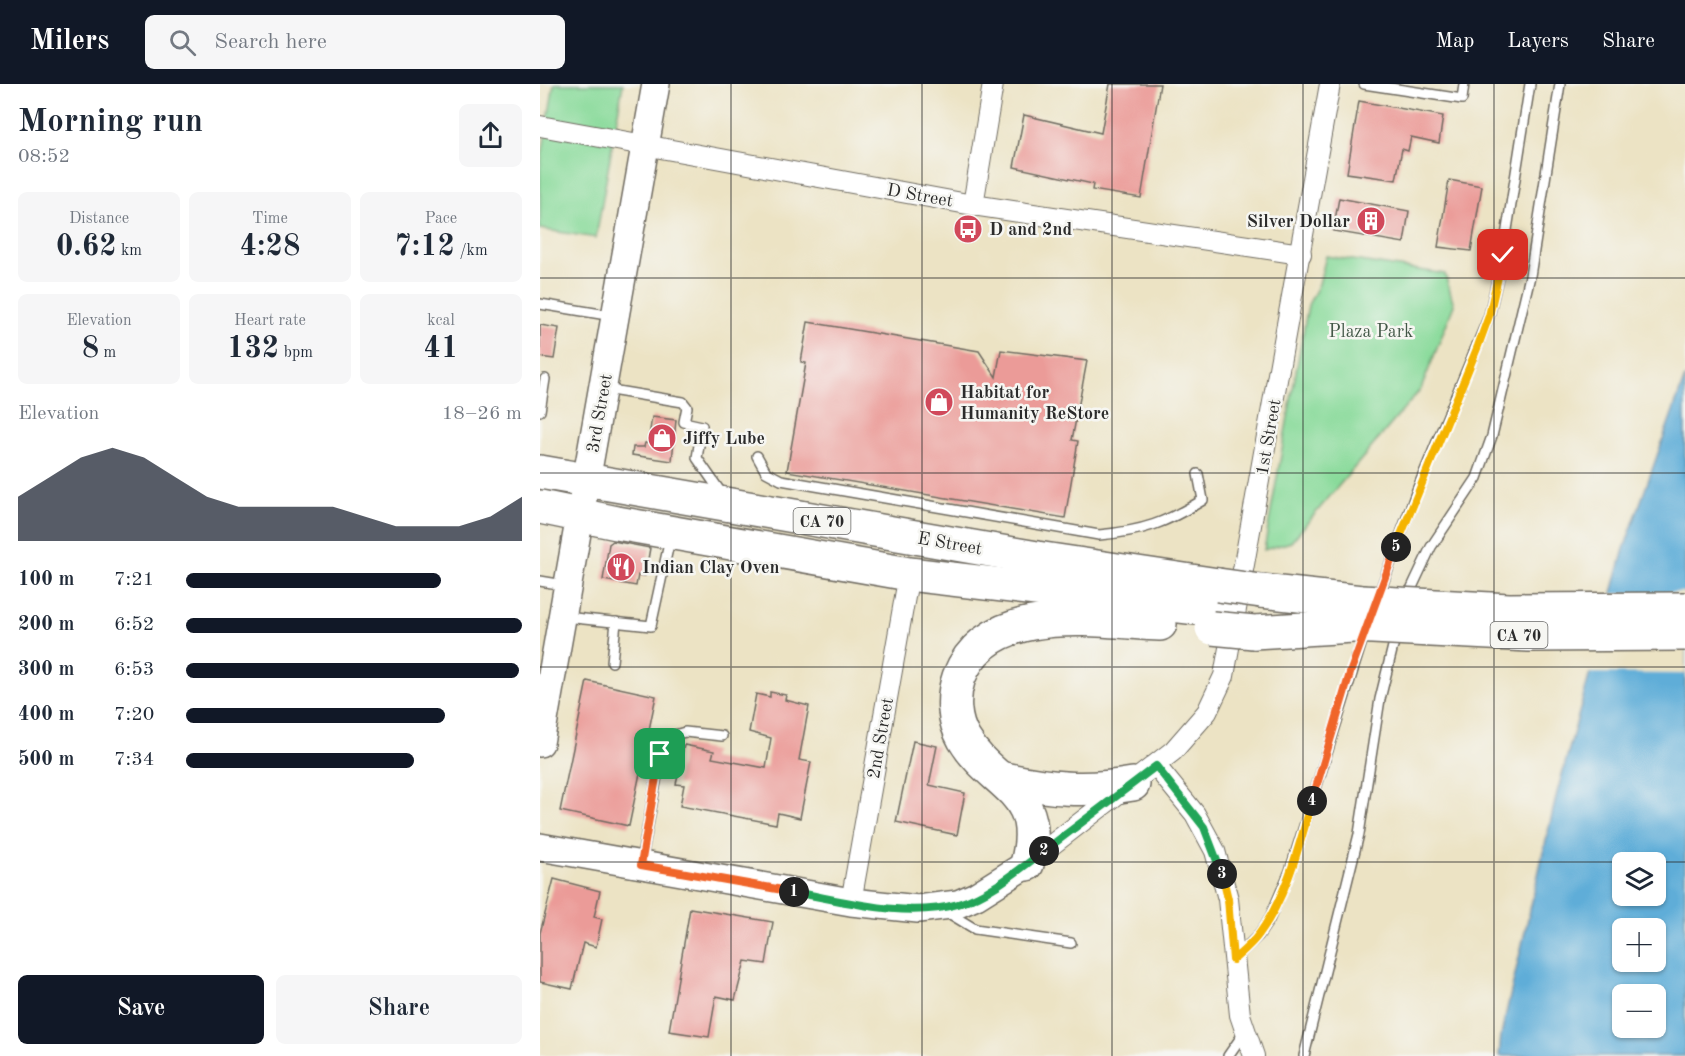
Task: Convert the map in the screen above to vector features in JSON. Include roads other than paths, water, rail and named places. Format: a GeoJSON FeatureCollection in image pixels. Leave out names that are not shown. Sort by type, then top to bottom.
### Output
{"type":"FeatureCollection","features":[{"type":"Feature","properties":{"kind":"highway","name":"E Street"},"geometry":{"type":"LineString","coordinates":[[540,472],[730,506],[1215,608]]}},
{"type":"Feature","properties":{"kind":"highway","name":"E Street"},"geometry":{"type":"LineString","coordinates":[[540,507],[671,533],[909,574],[1257,613],[1358,614]]}},
{"type":"Feature","properties":{"kind":"highway"},"geometry":{"type":"LineString","coordinates":[[1027,864],[1032,847],[1028,812],[1023,801],[965,741],[959,729],[954,708],[956,690],[962,671],[973,653],[987,640],[1008,629],[1044,620],[1215,608]]}},
{"type":"Feature","properties":{"kind":"highway","name":"CA 70"},"geometry":{"type":"LineString","coordinates":[[1358,614],[1685,609]]}},
{"type":"Feature","properties":{"kind":"highway","name":"CA 70"},"geometry":{"type":"LineString","coordinates":[[1358,614],[1529,635],[1685,634]]}},
{"type":"Feature","properties":{"kind":"highway"},"geometry":{"type":"LineString","coordinates":[[1004,779],[1075,790],[1144,775]]}},
{"type":"Feature","properties":{"kind":"main road","name":"3rd Street"},"geometry":{"type":"LineString","coordinates":[[540,743],[549,667],[563,616],[656,84]]}},
{"type":"Feature","properties":{"kind":"main road"},"geometry":{"type":"LineString","coordinates":[[540,847],[891,908],[940,907],[976,896],[1027,864]]}},
{"type":"Feature","properties":{"kind":"street"},"geometry":{"type":"LineString","coordinates":[[973,205],[993,84]]}},
{"type":"Feature","properties":{"kind":"street","name":"1st Street"},"geometry":{"type":"LineString","coordinates":[[1027,864],[1144,775],[1192,732],[1207,712],[1224,676],[1330,84]]}},
{"type":"Feature","properties":{"kind":"street","name":"D Street"},"geometry":{"type":"LineString","coordinates":[[540,126],[973,205],[1301,254]]}},
{"type":"Feature","properties":{"kind":"street","name":"2nd Street"},"geometry":{"type":"LineString","coordinates":[[851,902],[909,574]]}},
{"type":"Feature","properties":{"kind":"street"},"geometry":{"type":"LineString","coordinates":[[1144,775],[1195,814],[1215,851],[1228,899],[1240,1015],[1254,1056]]}},
{"type":"Feature","properties":{"kind":"lane"},"geometry":{"type":"LineString","coordinates":[[1364,84],[1462,99],[1464,84]]}},
{"type":"Feature","properties":{"kind":"lane"},"geometry":{"type":"LineString","coordinates":[[1233,960],[1258,936],[1269,920],[1290,871],[1351,670],[1411,506],[1489,316],[1503,255],[1530,84]]}},
{"type":"Feature","properties":{"kind":"lane"},"geometry":{"type":"LineString","coordinates":[[1304,1056],[1359,834],[1380,699],[1395,637],[1418,571],[1477,478],[1500,405],[1530,276],[1560,84]]}},
{"type":"Feature","properties":{"kind":"lane"},"geometry":{"type":"LineString","coordinates":[[540,304],[616,317]]}},
{"type":"Feature","properties":{"kind":"lane"},"geometry":{"type":"LineString","coordinates":[[540,411],[545,379]]}},
{"type":"Feature","properties":{"kind":"lane"},"geometry":{"type":"LineString","coordinates":[[603,389],[683,402],[687,407],[684,423],[702,426],[697,458],[730,506]]}},
{"type":"Feature","properties":{"kind":"lane"},"geometry":{"type":"LineString","coordinates":[[757,456],[766,472],[781,480],[1099,535],[1138,531],[1178,515],[1203,500],[1198,474]]}},
{"type":"Feature","properties":{"kind":"lane"},"geometry":{"type":"LineString","coordinates":[[563,616],[651,626],[671,533]]}},
{"type":"Feature","properties":{"kind":"lane"},"geometry":{"type":"LineString","coordinates":[[540,581],[568,585]]}},
{"type":"Feature","properties":{"kind":"lane"},"geometry":{"type":"LineString","coordinates":[[612,662],[616,622]]}},
{"type":"Feature","properties":{"kind":"lane"},"geometry":{"type":"LineString","coordinates":[[641,865],[664,738],[685,732],[722,736]]}},
{"type":"Feature","properties":{"kind":"lane"},"geometry":{"type":"LineString","coordinates":[[940,907],[975,929],[1071,943]]}},
{"type":"Feature","properties":{"kind":"lane"},"geometry":{"type":"LineString","coordinates":[[1228,1056],[1246,1031]]}},
{"type":"Feature","properties":{"kind":"water"},"geometry":{"type":"Polygon","coordinates":[[[1685,377],[1685,1056],[1499,1056],[1501,1035],[1557,793],[1624,549],[1685,377]]]}},
{"type":"Feature","properties":{"kind":"place","name":"Silver Dollar"},"geometry":{"type":"Point","coordinates":[1371,221]}},
{"type":"Feature","properties":{"kind":"place","name":"D and 2nd"},"geometry":{"type":"Point","coordinates":[968,229]}},
{"type":"Feature","properties":{"kind":"place","name":"Habitat for Humanity ReStore"},"geometry":{"type":"Point","coordinates":[939,402]}},
{"type":"Feature","properties":{"kind":"place","name":"Jiffy Lube"},"geometry":{"type":"Point","coordinates":[662,438]}},
{"type":"Feature","properties":{"kind":"place","name":"Indian Clay Oven"},"geometry":{"type":"Point","coordinates":[621,567]}},
{"type":"Feature","properties":{"kind":"park label","name":"Plaza Park"},"geometry":{"type":"Point","coordinates":[1371,331]}}]}
